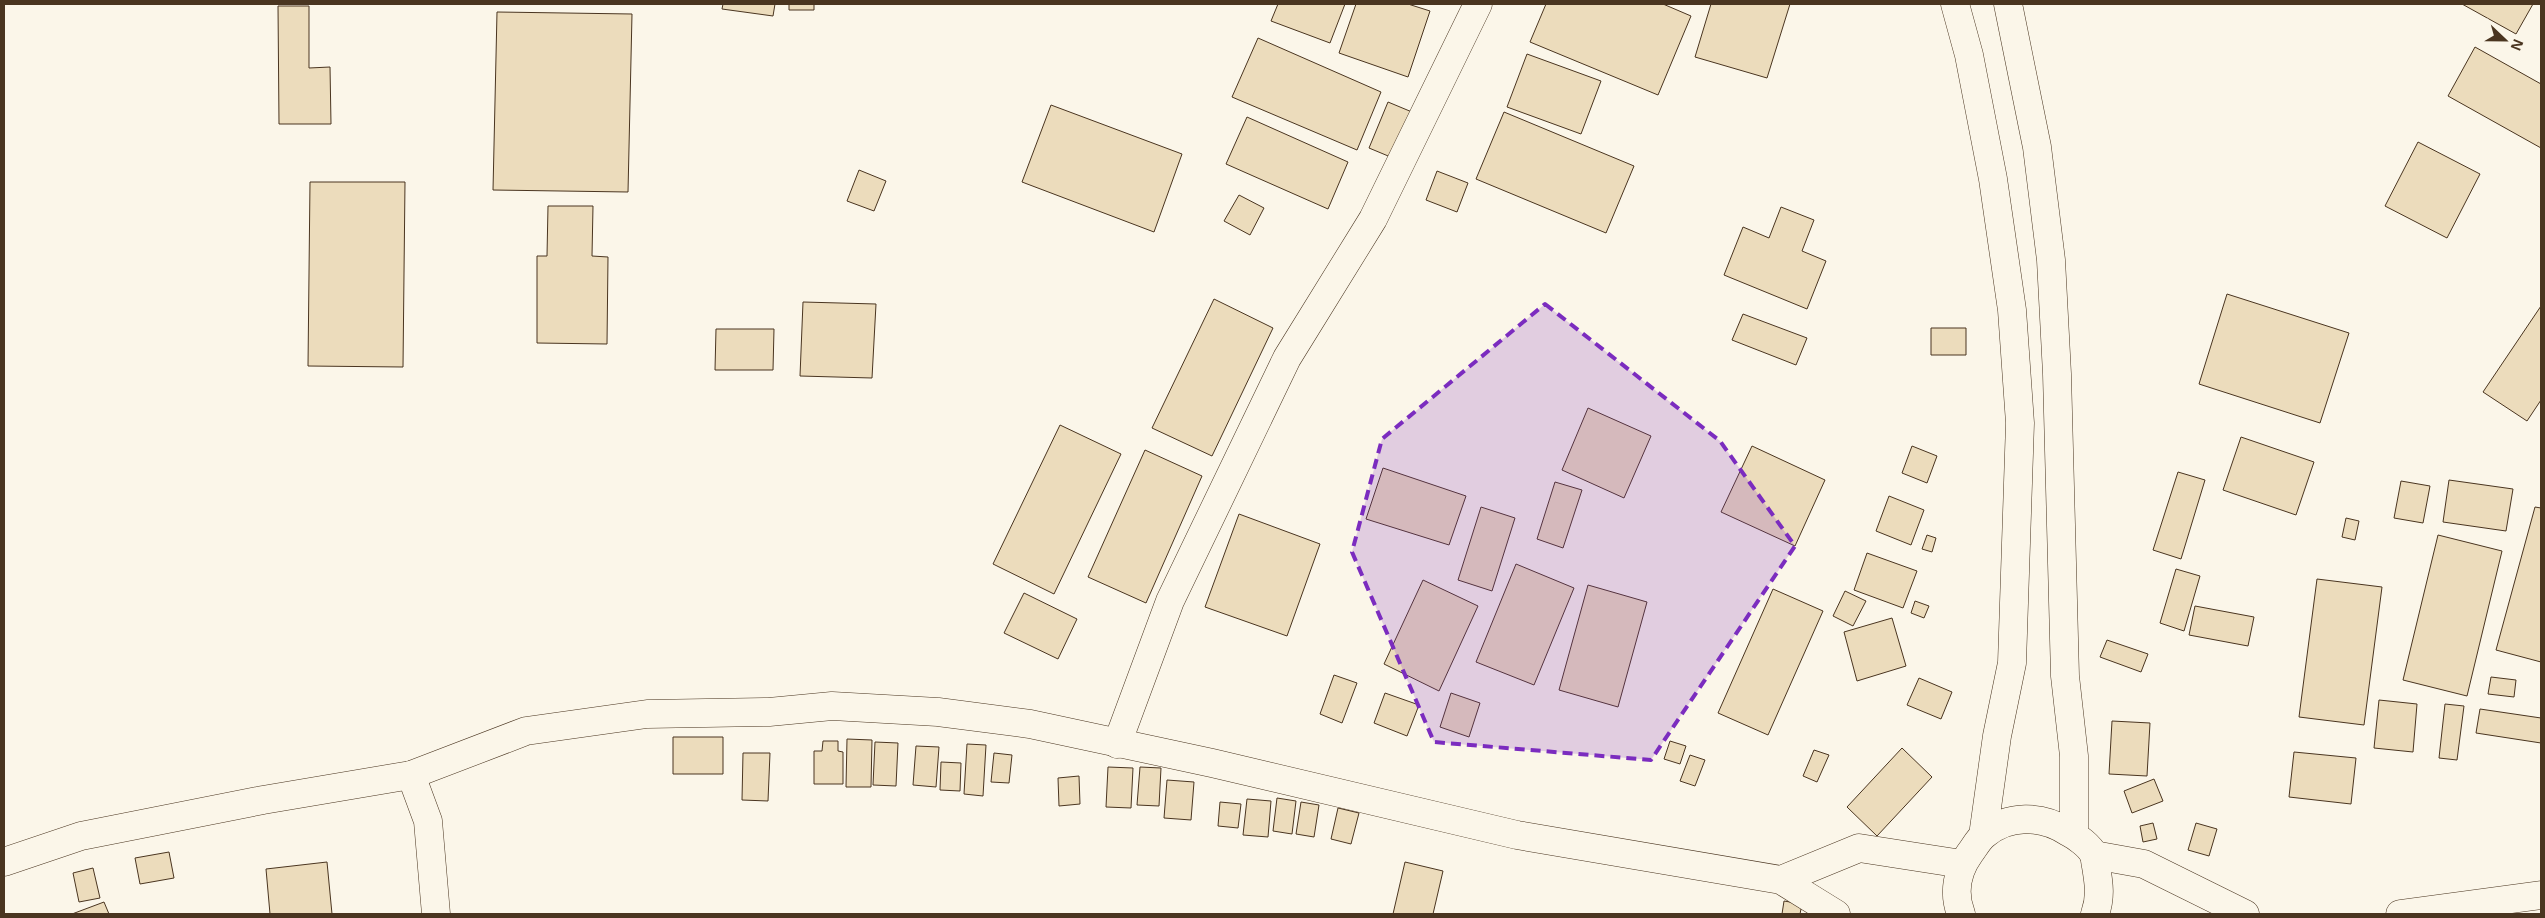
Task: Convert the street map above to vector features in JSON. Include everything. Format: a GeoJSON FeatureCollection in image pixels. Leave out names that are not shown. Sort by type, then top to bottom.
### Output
{"type":"FeatureCollection","features":[{"type":"Feature","properties":{"kind":"street"},"geometry":{"type":"LineString","coordinates":[[1117,744],[1170,601],[1287,358],[1373,219],[1478,4]]}},
{"type":"Feature","properties":{"kind":"street"},"geometry":{"type":"LineString","coordinates":[[1955,4],[1969,55],[1993,179],[2012,310],[2020,423],[2012,663],[1997,736],[1983,836]]}},
{"type":"Feature","properties":{"kind":"street"},"geometry":{"type":"LineString","coordinates":[[2008,4],[2037,148],[2051,260],[2058,374],[2065,676],[2074,756],[2074,835]]}},
{"type":"Feature","properties":{"kind":"street"},"geometry":{"type":"LineString","coordinates":[[4,862],[81,836],[263,800],[411,775],[526,731],[647,714],[768,712],[832,706],[938,712],[1030,724],[1212,763],[1517,835],[1781,880],[1836,914]]}},
{"type":"Feature","properties":{"kind":"street"},"geometry":{"type":"LineString","coordinates":[[411,775],[428,821],[436,914]]}},
{"type":"Feature","properties":{"kind":"street"},"geometry":{"type":"LineString","coordinates":[[1961,914],[1956,897],[1962,864],[1983,836],[1998,826],[2015,820],[2034,819],[2056,824],[2074,835],[2094,855],[2100,884],[2099,903],[2095,914]]}},
{"type":"Feature","properties":{"kind":"street"},"geometry":{"type":"LineString","coordinates":[[1781,880],[1859,848],[1962,864]]}},
{"type":"Feature","properties":{"kind":"street"},"geometry":{"type":"LineString","coordinates":[[2094,855],[2144,864],[2245,914]]}},
{"type":"Feature","properties":{"kind":"street"},"geometry":{"type":"LineString","coordinates":[[2400,914],[2541,895]]}},
{"type":"Feature","properties":{"kind":"highlighted area"},"geometry":{"type":"Polygon","coordinates":[[[1545,304],[1720,441],[1795,546],[1651,760],[1434,742],[1352,552],[1382,439],[1545,304]]]}},
{"type":"Feature","properties":{"kind":"building"},"geometry":{"type":"Polygon","coordinates":[[[723,4],[775,4],[773,16],[722,9],[723,4]]]}},
{"type":"Feature","properties":{"kind":"building"},"geometry":{"type":"Polygon","coordinates":[[[789,4],[814,4],[814,10],[789,10],[789,4]]]}},
{"type":"Feature","properties":{"kind":"building"},"geometry":{"type":"Polygon","coordinates":[[[1278,4],[1345,4],[1330,43],[1271,21],[1278,4]]]}},
{"type":"Feature","properties":{"kind":"building"},"geometry":{"type":"Polygon","coordinates":[[[1356,4],[1408,4],[1430,11],[1408,77],[1339,53],[1356,4]]]}},
{"type":"Feature","properties":{"kind":"building"},"geometry":{"type":"Polygon","coordinates":[[[1546,4],[1663,4],[1691,16],[1658,95],[1530,42],[1546,4]]]}},
{"type":"Feature","properties":{"kind":"building"},"geometry":{"type":"Polygon","coordinates":[[[1711,4],[1790,4],[1767,78],[1695,57],[1711,4]]]}},
{"type":"Feature","properties":{"kind":"building"},"geometry":{"type":"Polygon","coordinates":[[[2462,4],[2533,4],[2516,34],[2462,4]]]}},
{"type":"Feature","properties":{"kind":"building"},"geometry":{"type":"Polygon","coordinates":[[[278,6],[309,6],[309,68],[330,67],[331,124],[279,124],[278,6]]]}},
{"type":"Feature","properties":{"kind":"building"},"geometry":{"type":"Polygon","coordinates":[[[497,12],[632,14],[628,192],[493,190],[497,12]]]}},
{"type":"Feature","properties":{"kind":"building"},"geometry":{"type":"Polygon","coordinates":[[[1258,38],[1381,92],[1357,150],[1232,97],[1258,38]]]}},
{"type":"Feature","properties":{"kind":"building"},"geometry":{"type":"Polygon","coordinates":[[[2475,47],[2541,84],[2541,148],[2448,96],[2475,47]]]}},
{"type":"Feature","properties":{"kind":"building"},"geometry":{"type":"Polygon","coordinates":[[[1527,54],[1601,81],[1581,134],[1507,107],[1527,54]]]}},
{"type":"Feature","properties":{"kind":"building"},"geometry":{"type":"Polygon","coordinates":[[[1388,102],[1412,112],[1393,158],[1369,148],[1388,102]]]}},
{"type":"Feature","properties":{"kind":"building"},"geometry":{"type":"Polygon","coordinates":[[[1051,105],[1182,154],[1154,232],[1022,182],[1051,105]]]}},
{"type":"Feature","properties":{"kind":"building"},"geometry":{"type":"Polygon","coordinates":[[[1504,112],[1634,166],[1606,233],[1476,179],[1504,112]]]}},
{"type":"Feature","properties":{"kind":"building"},"geometry":{"type":"Polygon","coordinates":[[[1247,117],[1348,162],[1328,209],[1226,164],[1247,117]]]}},
{"type":"Feature","properties":{"kind":"building"},"geometry":{"type":"Polygon","coordinates":[[[2418,142],[2480,174],[2447,238],[2385,206],[2418,142]]]}},
{"type":"Feature","properties":{"kind":"building"},"geometry":{"type":"Polygon","coordinates":[[[859,170],[886,181],[874,211],[847,201],[859,170]]]}},
{"type":"Feature","properties":{"kind":"building"},"geometry":{"type":"Polygon","coordinates":[[[1437,171],[1468,183],[1457,212],[1426,200],[1437,171]]]}},
{"type":"Feature","properties":{"kind":"building"},"geometry":{"type":"Polygon","coordinates":[[[310,182],[405,182],[403,367],[308,366],[310,182]]]}},
{"type":"Feature","properties":{"kind":"building"},"geometry":{"type":"Polygon","coordinates":[[[1239,195],[1264,208],[1250,235],[1224,221],[1239,195]]]}},
{"type":"Feature","properties":{"kind":"building"},"geometry":{"type":"Polygon","coordinates":[[[548,206],[593,206],[592,256],[608,257],[607,344],[537,343],[537,256],[547,256],[548,206]]]}},
{"type":"Feature","properties":{"kind":"building"},"geometry":{"type":"Polygon","coordinates":[[[1781,207],[1814,220],[1802,251],[1826,261],[1807,309],[1724,275],[1743,227],[1769,238],[1781,207]]]}},
{"type":"Feature","properties":{"kind":"building"},"geometry":{"type":"Polygon","coordinates":[[[2227,294],[2349,333],[2320,423],[2199,384],[2227,294]]]}},
{"type":"Feature","properties":{"kind":"building"},"geometry":{"type":"Polygon","coordinates":[[[1214,299],[1273,328],[1212,456],[1152,428],[1214,299]]]}},
{"type":"Feature","properties":{"kind":"building"},"geometry":{"type":"Polygon","coordinates":[[[803,302],[876,304],[872,378],[800,376],[803,302]]]}},
{"type":"Feature","properties":{"kind":"building"},"geometry":{"type":"Polygon","coordinates":[[[2541,306],[2541,400],[2527,421],[2483,392],[2541,306]]]}},
{"type":"Feature","properties":{"kind":"building"},"geometry":{"type":"Polygon","coordinates":[[[1743,314],[1807,338],[1796,365],[1732,340],[1743,314]]]}},
{"type":"Feature","properties":{"kind":"building"},"geometry":{"type":"Polygon","coordinates":[[[1931,328],[1966,328],[1966,355],[1931,355],[1931,328]]]}},
{"type":"Feature","properties":{"kind":"building"},"geometry":{"type":"Polygon","coordinates":[[[716,329],[774,329],[773,370],[715,370],[716,329]]]}},
{"type":"Feature","properties":{"kind":"building"},"geometry":{"type":"Polygon","coordinates":[[[1588,408],[1651,436],[1624,498],[1562,470],[1588,408]]]}},
{"type":"Feature","properties":{"kind":"building"},"geometry":{"type":"Polygon","coordinates":[[[1060,425],[1121,454],[1054,594],[993,564],[1060,425]]]}},
{"type":"Feature","properties":{"kind":"building"},"geometry":{"type":"Polygon","coordinates":[[[2241,437],[2314,462],[2296,515],[2223,490],[2241,437]]]}},
{"type":"Feature","properties":{"kind":"building"},"geometry":{"type":"Polygon","coordinates":[[[1752,446],[1825,480],[1795,546],[1721,512],[1752,446]]]}},
{"type":"Feature","properties":{"kind":"building"},"geometry":{"type":"Polygon","coordinates":[[[1912,446],[1937,456],[1927,483],[1902,473],[1912,446]]]}},
{"type":"Feature","properties":{"kind":"building"},"geometry":{"type":"Polygon","coordinates":[[[1145,450],[1202,476],[1146,603],[1088,577],[1145,450]]]}},
{"type":"Feature","properties":{"kind":"building"},"geometry":{"type":"Polygon","coordinates":[[[1383,468],[1466,496],[1449,545],[1366,519],[1383,468]]]}},
{"type":"Feature","properties":{"kind":"building"},"geometry":{"type":"Polygon","coordinates":[[[2178,472],[2205,480],[2181,559],[2153,550],[2178,472]]]}},
{"type":"Feature","properties":{"kind":"building"},"geometry":{"type":"Polygon","coordinates":[[[2449,480],[2513,489],[2506,531],[2443,522],[2449,480]]]}},
{"type":"Feature","properties":{"kind":"building"},"geometry":{"type":"Polygon","coordinates":[[[2401,481],[2430,486],[2423,523],[2394,518],[2401,481]]]}},
{"type":"Feature","properties":{"kind":"building"},"geometry":{"type":"Polygon","coordinates":[[[1555,482],[1582,490],[1563,548],[1537,539],[1555,482]]]}},
{"type":"Feature","properties":{"kind":"building"},"geometry":{"type":"Polygon","coordinates":[[[1889,496],[1924,510],[1911,545],[1876,531],[1889,496]]]}},
{"type":"Feature","properties":{"kind":"building"},"geometry":{"type":"Polygon","coordinates":[[[1481,507],[1515,518],[1492,591],[1458,580],[1481,507]]]}},
{"type":"Feature","properties":{"kind":"building"},"geometry":{"type":"Polygon","coordinates":[[[2535,507],[2541,508],[2541,662],[2496,650],[2535,507]]]}},
{"type":"Feature","properties":{"kind":"building"},"geometry":{"type":"Polygon","coordinates":[[[1239,514],[1320,544],[1287,636],[1205,607],[1239,514]]]}},
{"type":"Feature","properties":{"kind":"building"},"geometry":{"type":"Polygon","coordinates":[[[2346,518],[2359,521],[2355,540],[2342,537],[2346,518]]]}},
{"type":"Feature","properties":{"kind":"building"},"geometry":{"type":"Polygon","coordinates":[[[1927,535],[1936,538],[1932,552],[1922,549],[1927,535]]]}},
{"type":"Feature","properties":{"kind":"building"},"geometry":{"type":"Polygon","coordinates":[[[2438,535],[2502,551],[2467,696],[2403,680],[2438,535]]]}},
{"type":"Feature","properties":{"kind":"building"},"geometry":{"type":"Polygon","coordinates":[[[1867,553],[1917,571],[1903,608],[1854,590],[1867,553]]]}},
{"type":"Feature","properties":{"kind":"building"},"geometry":{"type":"Polygon","coordinates":[[[1516,564],[1574,588],[1534,685],[1476,662],[1516,564]]]}},
{"type":"Feature","properties":{"kind":"building"},"geometry":{"type":"Polygon","coordinates":[[[2176,569],[2200,576],[2184,631],[2160,623],[2176,569]]]}},
{"type":"Feature","properties":{"kind":"building"},"geometry":{"type":"Polygon","coordinates":[[[2317,579],[2382,587],[2364,725],[2299,717],[2317,579]]]}},
{"type":"Feature","properties":{"kind":"building"},"geometry":{"type":"Polygon","coordinates":[[[1423,580],[1478,606],[1439,691],[1384,664],[1423,580]]]}},
{"type":"Feature","properties":{"kind":"building"},"geometry":{"type":"Polygon","coordinates":[[[1588,585],[1647,602],[1618,707],[1559,690],[1588,585]]]}},
{"type":"Feature","properties":{"kind":"building"},"geometry":{"type":"Polygon","coordinates":[[[1773,589],[1823,611],[1768,735],[1718,713],[1773,589]]]}},
{"type":"Feature","properties":{"kind":"building"},"geometry":{"type":"Polygon","coordinates":[[[1845,591],[1866,601],[1853,626],[1833,616],[1845,591]]]}},
{"type":"Feature","properties":{"kind":"building"},"geometry":{"type":"Polygon","coordinates":[[[1024,593],[1077,619],[1058,659],[1004,633],[1024,593]]]}},
{"type":"Feature","properties":{"kind":"building"},"geometry":{"type":"Polygon","coordinates":[[[1915,601],[1929,606],[1924,618],[1911,613],[1915,601]]]}},
{"type":"Feature","properties":{"kind":"building"},"geometry":{"type":"Polygon","coordinates":[[[2195,606],[2254,617],[2248,646],[2189,635],[2195,606]]]}},
{"type":"Feature","properties":{"kind":"building"},"geometry":{"type":"Polygon","coordinates":[[[1892,618],[1906,666],[1857,681],[1844,632],[1892,618]]]}},
{"type":"Feature","properties":{"kind":"building"},"geometry":{"type":"Polygon","coordinates":[[[2107,640],[2148,654],[2141,672],[2100,657],[2107,640]]]}},
{"type":"Feature","properties":{"kind":"building"},"geometry":{"type":"Polygon","coordinates":[[[1334,675],[1357,683],[1342,723],[1320,714],[1334,675]]]}},
{"type":"Feature","properties":{"kind":"building"},"geometry":{"type":"Polygon","coordinates":[[[2491,677],[2516,680],[2514,697],[2488,694],[2491,677]]]}},
{"type":"Feature","properties":{"kind":"building"},"geometry":{"type":"Polygon","coordinates":[[[1919,678],[1952,692],[1941,719],[1907,705],[1919,678]]]}},
{"type":"Feature","properties":{"kind":"building"},"geometry":{"type":"Polygon","coordinates":[[[1385,693],[1419,705],[1407,736],[1374,723],[1385,693]]]}},
{"type":"Feature","properties":{"kind":"building"},"geometry":{"type":"Polygon","coordinates":[[[1451,693],[1480,703],[1469,737],[1440,727],[1451,693]]]}},
{"type":"Feature","properties":{"kind":"building"},"geometry":{"type":"Polygon","coordinates":[[[2379,700],[2417,704],[2413,752],[2374,748],[2379,700]]]}},
{"type":"Feature","properties":{"kind":"building"},"geometry":{"type":"Polygon","coordinates":[[[2445,704],[2464,706],[2457,760],[2439,758],[2445,704]]]}},
{"type":"Feature","properties":{"kind":"building"},"geometry":{"type":"Polygon","coordinates":[[[2480,709],[2541,718],[2541,743],[2476,733],[2480,709]]]}},
{"type":"Feature","properties":{"kind":"building"},"geometry":{"type":"Polygon","coordinates":[[[2112,721],[2150,723],[2147,776],[2109,774],[2112,721]]]}},
{"type":"Feature","properties":{"kind":"building"},"geometry":{"type":"Polygon","coordinates":[[[673,737],[723,737],[723,774],[673,774],[673,737]]]}},
{"type":"Feature","properties":{"kind":"building"},"geometry":{"type":"Polygon","coordinates":[[[847,739],[872,740],[871,787],[846,787],[847,739]]]}},
{"type":"Feature","properties":{"kind":"building"},"geometry":{"type":"Polygon","coordinates":[[[823,741],[838,741],[838,751],[843,752],[843,784],[814,784],[814,751],[822,751],[823,741]]]}},
{"type":"Feature","properties":{"kind":"building"},"geometry":{"type":"Polygon","coordinates":[[[1670,741],[1686,746],[1680,764],[1664,759],[1670,741]]]}},
{"type":"Feature","properties":{"kind":"building"},"geometry":{"type":"Polygon","coordinates":[[[875,742],[898,743],[896,786],[873,785],[875,742]]]}},
{"type":"Feature","properties":{"kind":"building"},"geometry":{"type":"Polygon","coordinates":[[[967,744],[986,745],[983,796],[964,794],[967,744]]]}},
{"type":"Feature","properties":{"kind":"building"},"geometry":{"type":"Polygon","coordinates":[[[916,746],[939,747],[936,787],[913,785],[916,746]]]}},
{"type":"Feature","properties":{"kind":"building"},"geometry":{"type":"Polygon","coordinates":[[[1902,748],[1932,777],[1877,836],[1847,807],[1902,748]]]}},
{"type":"Feature","properties":{"kind":"building"},"geometry":{"type":"Polygon","coordinates":[[[1814,750],[1829,755],[1817,782],[1803,776],[1814,750]]]}},
{"type":"Feature","properties":{"kind":"building"},"geometry":{"type":"Polygon","coordinates":[[[2294,752],[2356,758],[2351,804],[2289,797],[2294,752]]]}},
{"type":"Feature","properties":{"kind":"building"},"geometry":{"type":"Polygon","coordinates":[[[743,753],[770,753],[768,801],[742,800],[743,753]]]}},
{"type":"Feature","properties":{"kind":"building"},"geometry":{"type":"Polygon","coordinates":[[[994,753],[1012,755],[1009,783],[991,782],[994,753]]]}},
{"type":"Feature","properties":{"kind":"building"},"geometry":{"type":"Polygon","coordinates":[[[1690,755],[1705,760],[1695,786],[1680,781],[1690,755]]]}},
{"type":"Feature","properties":{"kind":"building"},"geometry":{"type":"Polygon","coordinates":[[[941,762],[961,763],[960,791],[940,790],[941,762]]]}},
{"type":"Feature","properties":{"kind":"building"},"geometry":{"type":"Polygon","coordinates":[[[1108,767],[1133,768],[1131,808],[1106,807],[1108,767]]]}},
{"type":"Feature","properties":{"kind":"building"},"geometry":{"type":"Polygon","coordinates":[[[1140,767],[1161,768],[1159,806],[1137,805],[1140,767]]]}},
{"type":"Feature","properties":{"kind":"building"},"geometry":{"type":"Polygon","coordinates":[[[1079,776],[1080,804],[1059,806],[1058,778],[1079,776]]]}},
{"type":"Feature","properties":{"kind":"building"},"geometry":{"type":"Polygon","coordinates":[[[2154,779],[2163,801],[2132,813],[2124,791],[2154,779]]]}},
{"type":"Feature","properties":{"kind":"building"},"geometry":{"type":"Polygon","coordinates":[[[1167,780],[1194,782],[1191,820],[1164,818],[1167,780]]]}},
{"type":"Feature","properties":{"kind":"building"},"geometry":{"type":"Polygon","coordinates":[[[1277,798],[1296,801],[1292,834],[1273,831],[1277,798]]]}},
{"type":"Feature","properties":{"kind":"building"},"geometry":{"type":"Polygon","coordinates":[[[1247,799],[1271,801],[1268,837],[1243,835],[1247,799]]]}},
{"type":"Feature","properties":{"kind":"building"},"geometry":{"type":"Polygon","coordinates":[[[1220,802],[1241,804],[1238,828],[1218,826],[1220,802]]]}},
{"type":"Feature","properties":{"kind":"building"},"geometry":{"type":"Polygon","coordinates":[[[1301,802],[1319,805],[1314,837],[1296,834],[1301,802]]]}},
{"type":"Feature","properties":{"kind":"building"},"geometry":{"type":"Polygon","coordinates":[[[1338,808],[1359,813],[1351,844],[1331,839],[1338,808]]]}},
{"type":"Feature","properties":{"kind":"building"},"geometry":{"type":"Polygon","coordinates":[[[2153,823],[2157,839],[2143,842],[2140,826],[2153,823]]]}},
{"type":"Feature","properties":{"kind":"building"},"geometry":{"type":"Polygon","coordinates":[[[2196,823],[2217,829],[2209,856],[2188,850],[2196,823]]]}},
{"type":"Feature","properties":{"kind":"building"},"geometry":{"type":"Polygon","coordinates":[[[169,852],[174,878],[140,884],[135,858],[169,852]]]}},
{"type":"Feature","properties":{"kind":"building"},"geometry":{"type":"Polygon","coordinates":[[[327,862],[332,914],[270,914],[266,869],[327,862]]]}},
{"type":"Feature","properties":{"kind":"building"},"geometry":{"type":"Polygon","coordinates":[[[1405,862],[1443,871],[1433,914],[1393,914],[1405,862]]]}},
{"type":"Feature","properties":{"kind":"building"},"geometry":{"type":"Polygon","coordinates":[[[93,868],[100,898],[79,902],[73,873],[93,868]]]}},
{"type":"Feature","properties":{"kind":"building"},"geometry":{"type":"Polygon","coordinates":[[[1784,901],[1802,904],[1800,914],[1782,914],[1784,901]]]}},
{"type":"Feature","properties":{"kind":"building"},"geometry":{"type":"Polygon","coordinates":[[[104,902],[109,914],[72,914],[104,902]]]}}]}
